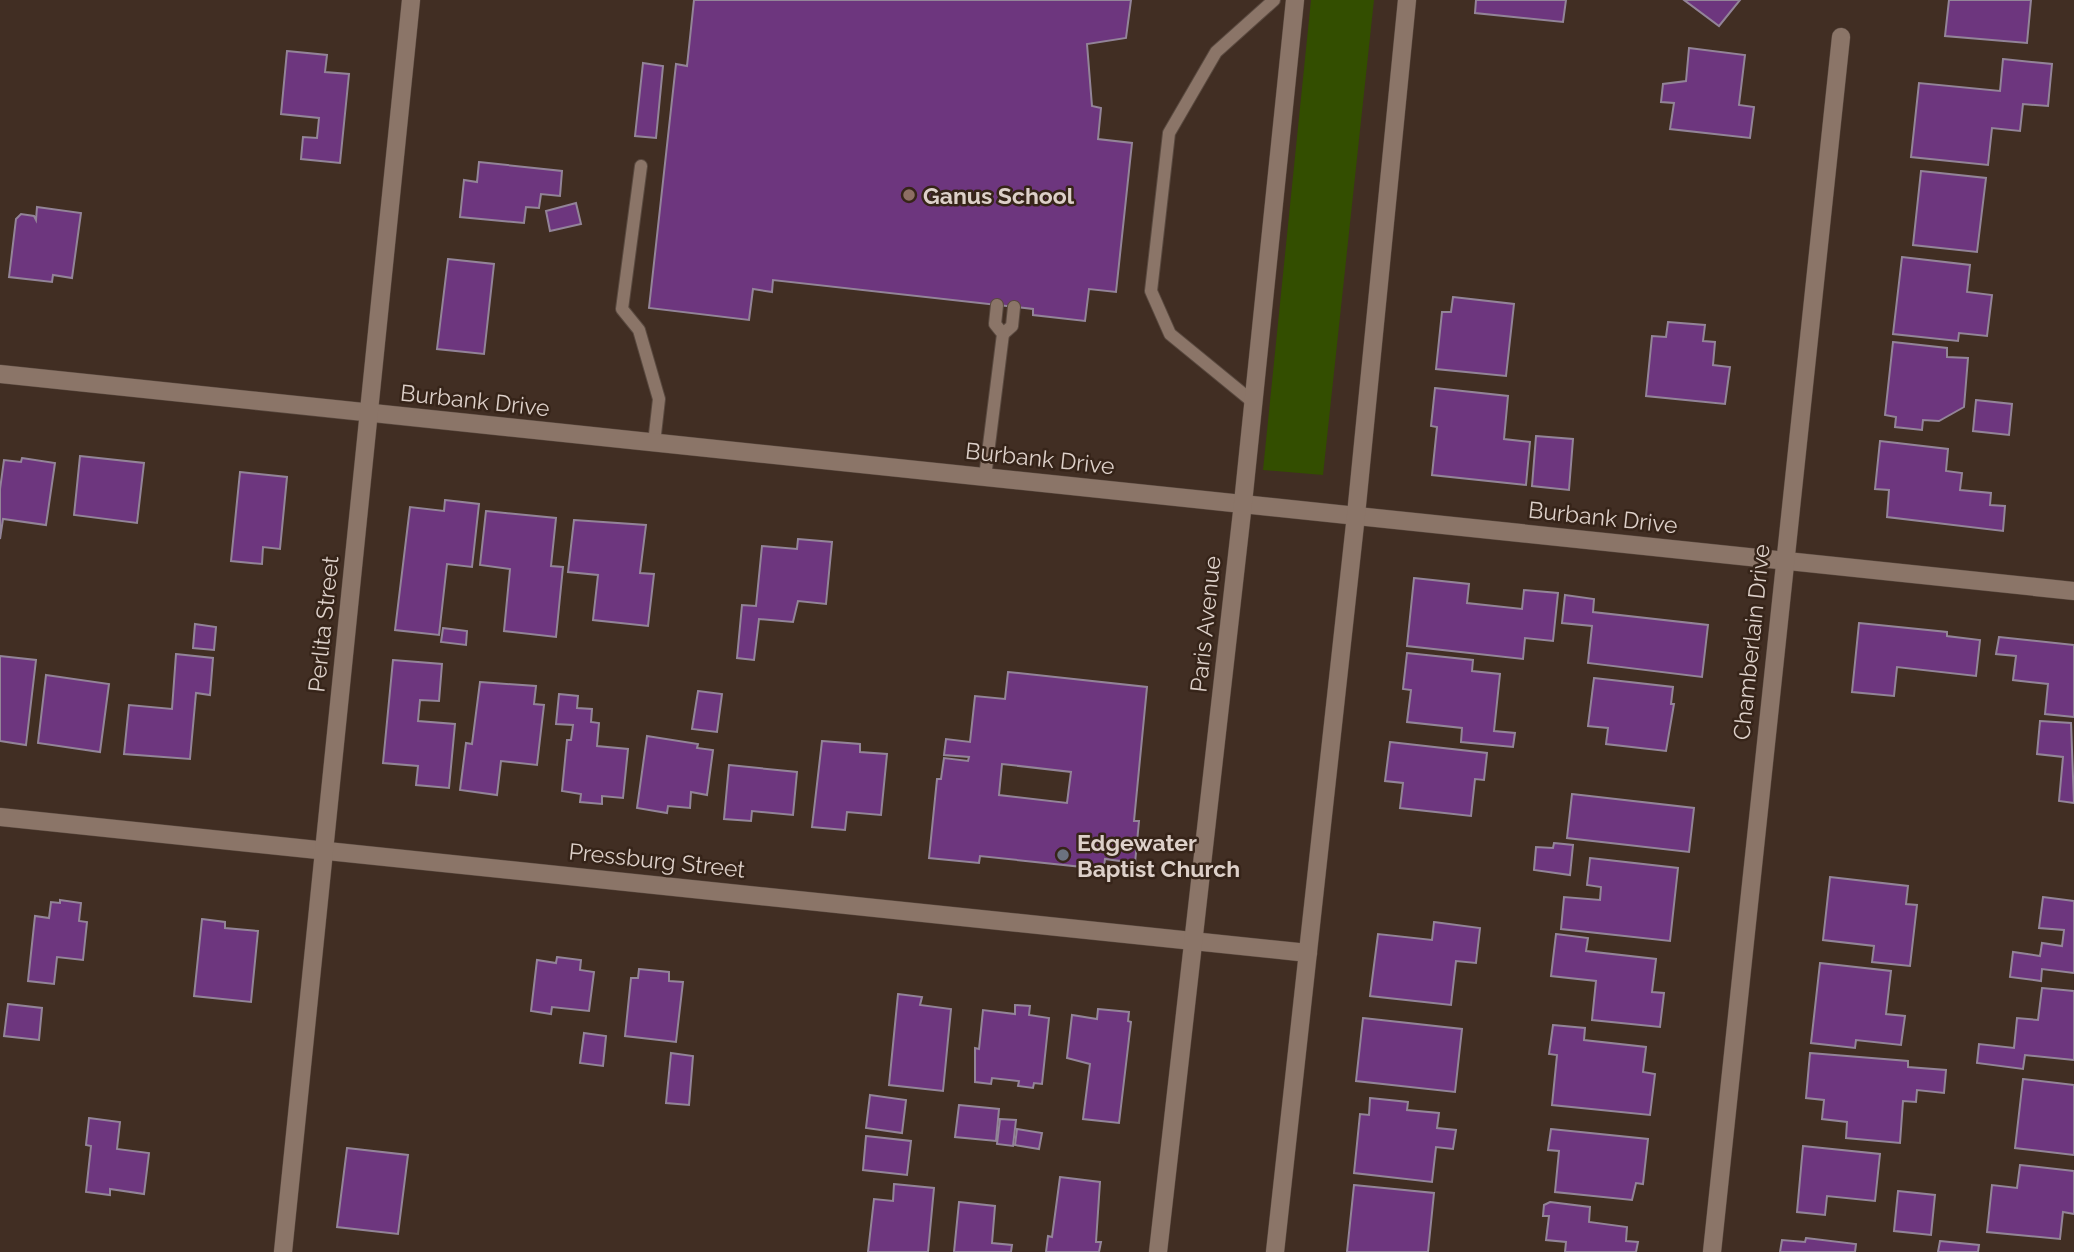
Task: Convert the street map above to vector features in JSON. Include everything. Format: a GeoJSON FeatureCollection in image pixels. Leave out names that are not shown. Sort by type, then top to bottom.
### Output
{"type":"FeatureCollection","features":[{"type":"Feature","properties":{"kind":"street","name":"Perlita Street"},"geometry":{"type":"LineString","coordinates":[[283,1252],[411,0]]}},
{"type":"Feature","properties":{"kind":"street","name":"Paris Avenue"},"geometry":{"type":"LineString","coordinates":[[1158,1252],[1243,503],[1295,0]]}},
{"type":"Feature","properties":{"kind":"street"},"geometry":{"type":"LineString","coordinates":[[1275,1252],[1356,516],[1407,0]]}},
{"type":"Feature","properties":{"kind":"street","name":"Chamberlain Drive"},"geometry":{"type":"LineString","coordinates":[[1712,1252],[1841,37]]}},
{"type":"Feature","properties":{"kind":"street","name":"Burbank Drive"},"geometry":{"type":"LineString","coordinates":[[0,374],[2074,591]]}},
{"type":"Feature","properties":{"kind":"street","name":"Pressburg Street"},"geometry":{"type":"LineString","coordinates":[[0,817],[1308,953]]}},
{"type":"Feature","properties":{"kind":"lane"},"geometry":{"type":"LineString","coordinates":[[1253,402],[1170,334],[1151,291],[1169,133],[1216,52],[1274,0]]}},
{"type":"Feature","properties":{"kind":"lane"},"geometry":{"type":"LineString","coordinates":[[641,166],[622,309],[639,330],[659,399],[654,443]]}},
{"type":"Feature","properties":{"kind":"lane"},"geometry":{"type":"LineString","coordinates":[[997,305],[995,324],[1003,334]]}},
{"type":"Feature","properties":{"kind":"lane"},"geometry":{"type":"LineString","coordinates":[[985,477],[1003,334],[1012,326],[1014,307]]}},
{"type":"Feature","properties":{"kind":"green space"},"geometry":{"type":"Polygon","coordinates":[[[1311,0],[1374,0],[1323,475],[1263,470],[1311,0]]]}},
{"type":"Feature","properties":{"kind":"building"},"geometry":{"type":"Polygon","coordinates":[[[694,0],[1131,0],[1126,38],[1087,44],[1092,106],[1101,108],[1098,139],[1132,143],[1116,292],[1089,289],[1085,321],[1033,315],[1033,309],[773,280],[772,292],[753,289],[749,320],[649,308],[676,64],[687,66],[694,0]]]}},
{"type":"Feature","properties":{"kind":"building"},"geometry":{"type":"Polygon","coordinates":[[[1476,0],[1566,0],[1563,22],[1475,13],[1476,0]]]}},
{"type":"Feature","properties":{"kind":"building"},"geometry":{"type":"Polygon","coordinates":[[[1684,0],[1740,0],[1719,26],[1684,0]]]}},
{"type":"Feature","properties":{"kind":"building"},"geometry":{"type":"Polygon","coordinates":[[[1949,0],[2031,0],[2027,43],[1945,36],[1949,0]]]}},
{"type":"Feature","properties":{"kind":"building"},"geometry":{"type":"Polygon","coordinates":[[[1689,48],[1745,55],[1739,105],[1754,107],[1750,138],[1670,129],[1674,103],[1661,102],[1663,84],[1686,81],[1689,48]]]}},
{"type":"Feature","properties":{"kind":"building"},"geometry":{"type":"Polygon","coordinates":[[[287,51],[327,55],[325,72],[349,74],[340,163],[301,159],[303,137],[317,138],[319,118],[281,114],[287,51]]]}},
{"type":"Feature","properties":{"kind":"building"},"geometry":{"type":"Polygon","coordinates":[[[2003,59],[2052,64],[2048,106],[2023,104],[2020,131],[1992,128],[1988,165],[1911,157],[1919,83],[2000,91],[2003,59]]]}},
{"type":"Feature","properties":{"kind":"building"},"geometry":{"type":"Polygon","coordinates":[[[643,63],[663,66],[656,138],[635,136],[643,63]]]}},
{"type":"Feature","properties":{"kind":"building"},"geometry":{"type":"Polygon","coordinates":[[[479,162],[562,171],[560,196],[541,194],[539,208],[526,207],[524,223],[460,217],[464,180],[477,182],[479,162]]]}},
{"type":"Feature","properties":{"kind":"building"},"geometry":{"type":"Polygon","coordinates":[[[1921,171],[1986,178],[1977,252],[1913,245],[1921,171]]]}},
{"type":"Feature","properties":{"kind":"building"},"geometry":{"type":"Polygon","coordinates":[[[576,203],[581,224],[550,231],[546,211],[576,203]]]}},
{"type":"Feature","properties":{"kind":"building"},"geometry":{"type":"Polygon","coordinates":[[[37,207],[81,213],[72,278],[53,275],[52,282],[9,277],[16,219],[21,214],[34,216],[36,220],[37,207]]]}},
{"type":"Feature","properties":{"kind":"building"},"geometry":{"type":"Polygon","coordinates":[[[1902,257],[1970,265],[1967,292],[1992,295],[1987,336],[1959,333],[1958,341],[1893,334],[1902,257]]]}},
{"type":"Feature","properties":{"kind":"building"},"geometry":{"type":"Polygon","coordinates":[[[448,259],[494,264],[484,354],[437,349],[448,259]]]}},
{"type":"Feature","properties":{"kind":"building"},"geometry":{"type":"Polygon","coordinates":[[[1453,297],[1514,304],[1506,376],[1436,369],[1442,312],[1451,312],[1453,297]]]}},
{"type":"Feature","properties":{"kind":"building"},"geometry":{"type":"Polygon","coordinates":[[[1668,322],[1705,325],[1703,341],[1715,342],[1713,365],[1730,367],[1725,404],[1646,396],[1652,336],[1666,337],[1668,322]]]}},
{"type":"Feature","properties":{"kind":"building"},"geometry":{"type":"Polygon","coordinates":[[[1893,342],[1947,348],[1947,357],[1968,358],[1964,407],[1939,421],[1923,420],[1922,430],[1895,427],[1896,417],[1885,415],[1893,342]]]}},
{"type":"Feature","properties":{"kind":"building"},"geometry":{"type":"Polygon","coordinates":[[[1435,388],[1508,396],[1504,439],[1530,442],[1526,485],[1432,475],[1437,427],[1431,426],[1435,388]]]}},
{"type":"Feature","properties":{"kind":"building"},"geometry":{"type":"Polygon","coordinates":[[[1976,400],[2012,404],[2009,435],[1973,431],[1976,400]]]}},
{"type":"Feature","properties":{"kind":"building"},"geometry":{"type":"Polygon","coordinates":[[[1536,436],[1573,439],[1569,490],[1532,486],[1536,436]]]}},
{"type":"Feature","properties":{"kind":"building"},"geometry":{"type":"Polygon","coordinates":[[[1880,441],[1948,449],[1946,471],[1962,473],[1960,490],[1991,493],[1990,505],[2005,506],[2003,531],[1887,517],[1889,490],[1875,489],[1880,441]]]}},
{"type":"Feature","properties":{"kind":"building"},"geometry":{"type":"Polygon","coordinates":[[[80,456],[144,463],[137,523],[74,515],[80,456]]]}},
{"type":"Feature","properties":{"kind":"building"},"geometry":{"type":"Polygon","coordinates":[[[22,458],[55,463],[46,525],[3,519],[0,539],[0,489],[4,460],[21,462],[22,458]]]}},
{"type":"Feature","properties":{"kind":"building"},"geometry":{"type":"Polygon","coordinates":[[[240,472],[287,477],[280,549],[263,547],[262,564],[231,561],[240,472]]]}},
{"type":"Feature","properties":{"kind":"building"},"geometry":{"type":"Polygon","coordinates":[[[445,500],[479,504],[472,567],[447,564],[439,635],[395,630],[410,507],[444,511],[445,500]]]}},
{"type":"Feature","properties":{"kind":"building"},"geometry":{"type":"Polygon","coordinates":[[[486,511],[556,518],[551,566],[563,567],[556,637],[504,631],[510,569],[480,565],[486,511]]]}},
{"type":"Feature","properties":{"kind":"building"},"geometry":{"type":"Polygon","coordinates":[[[574,520],[646,525],[640,573],[654,574],[648,626],[593,620],[598,575],[568,572],[574,520]]]}},
{"type":"Feature","properties":{"kind":"building"},"geometry":{"type":"Polygon","coordinates":[[[798,539],[832,542],[826,604],[798,601],[793,622],[759,619],[754,660],[737,658],[742,605],[756,606],[762,546],[797,549],[798,539]]]}},
{"type":"Feature","properties":{"kind":"building"},"geometry":{"type":"Polygon","coordinates":[[[1414,578],[1469,584],[1467,603],[1522,609],[1524,590],[1558,593],[1553,641],[1525,638],[1523,659],[1407,646],[1414,578]]]}},
{"type":"Feature","properties":{"kind":"building"},"geometry":{"type":"Polygon","coordinates":[[[1565,595],[1594,599],[1593,612],[1708,625],[1702,677],[1588,663],[1592,626],[1562,623],[1565,595]]]}},
{"type":"Feature","properties":{"kind":"building"},"geometry":{"type":"Polygon","coordinates":[[[1859,623],[1947,632],[1947,636],[1980,640],[1976,676],[1897,667],[1894,696],[1852,692],[1859,623]]]}},
{"type":"Feature","properties":{"kind":"building"},"geometry":{"type":"Polygon","coordinates":[[[195,624],[216,627],[214,650],[193,648],[195,624]]]}},
{"type":"Feature","properties":{"kind":"building"},"geometry":{"type":"Polygon","coordinates":[[[443,628],[467,631],[466,645],[441,642],[443,628]]]}},
{"type":"Feature","properties":{"kind":"building"},"geometry":{"type":"Polygon","coordinates":[[[1999,637],[2074,645],[2074,717],[2045,714],[2048,684],[2013,680],[2016,656],[1996,654],[1999,637]]]}},
{"type":"Feature","properties":{"kind":"building"},"geometry":{"type":"Polygon","coordinates":[[[1407,653],[1473,660],[1472,671],[1500,674],[1494,731],[1515,733],[1513,747],[1461,742],[1462,728],[1407,722],[1411,690],[1403,689],[1407,653]]]}},
{"type":"Feature","properties":{"kind":"building"},"geometry":{"type":"Polygon","coordinates":[[[176,654],[213,658],[210,695],[196,693],[190,759],[124,754],[129,705],[172,709],[176,654]]]}},
{"type":"Feature","properties":{"kind":"building"},"geometry":{"type":"Polygon","coordinates":[[[0,656],[36,660],[26,745],[0,741],[0,656]]]}},
{"type":"Feature","properties":{"kind":"building"},"geometry":{"type":"Polygon","coordinates":[[[393,660],[442,664],[439,701],[420,700],[418,721],[455,724],[449,788],[416,785],[418,766],[383,763],[393,660]]]}},
{"type":"Feature","properties":{"kind":"building"},"geometry":{"type":"Polygon","coordinates":[[[1008,672],[1147,687],[1134,821],[1139,821],[1135,863],[1105,859],[1103,876],[1081,874],[1082,867],[980,856],[979,863],[929,858],[937,779],[941,779],[944,758],[968,761],[969,757],[944,755],[946,739],[970,742],[975,696],[1005,699],[1008,672]],[[1002,764],[999,795],[1067,803],[1071,772],[1002,764]]]}},
{"type":"Feature","properties":{"kind":"building"},"geometry":{"type":"Polygon","coordinates":[[[46,675],[109,684],[100,752],[38,743],[46,675]]]}},
{"type":"Feature","properties":{"kind":"building"},"geometry":{"type":"Polygon","coordinates":[[[1594,678],[1673,687],[1671,704],[1674,704],[1666,751],[1606,744],[1608,728],[1588,726],[1594,678]]]}},
{"type":"Feature","properties":{"kind":"building"},"geometry":{"type":"Polygon","coordinates":[[[480,682],[536,686],[534,704],[544,705],[537,765],[501,761],[497,795],[460,790],[466,743],[472,744],[480,682]]]}},
{"type":"Feature","properties":{"kind":"building"},"geometry":{"type":"Polygon","coordinates":[[[698,691],[722,694],[717,732],[692,729],[698,691]]]}},
{"type":"Feature","properties":{"kind":"building"},"geometry":{"type":"Polygon","coordinates":[[[559,694],[578,696],[577,708],[592,709],[591,722],[599,723],[597,746],[628,749],[623,798],[602,796],[602,804],[580,802],[581,794],[562,791],[567,740],[571,740],[573,725],[556,724],[559,694]]]}},
{"type":"Feature","properties":{"kind":"building"},"geometry":{"type":"Polygon","coordinates":[[[2040,721],[2071,723],[2074,803],[2059,801],[2063,757],[2037,754],[2040,721]]]}},
{"type":"Feature","properties":{"kind":"building"},"geometry":{"type":"Polygon","coordinates":[[[647,736],[698,744],[697,748],[713,750],[707,795],[691,792],[690,808],[668,806],[667,813],[637,808],[647,736]]]}},
{"type":"Feature","properties":{"kind":"building"},"geometry":{"type":"Polygon","coordinates":[[[822,741],[860,744],[860,752],[887,754],[881,815],[847,812],[845,830],[812,827],[822,741]]]}},
{"type":"Feature","properties":{"kind":"building"},"geometry":{"type":"Polygon","coordinates":[[[1390,742],[1487,753],[1484,780],[1475,779],[1471,816],[1400,808],[1403,783],[1385,781],[1390,742]]]}},
{"type":"Feature","properties":{"kind":"building"},"geometry":{"type":"Polygon","coordinates":[[[729,765],[797,772],[793,815],[752,811],[751,821],[724,819],[729,765]]]}},
{"type":"Feature","properties":{"kind":"building"},"geometry":{"type":"Polygon","coordinates":[[[1572,794],[1694,808],[1689,852],[1567,838],[1572,794]]]}},
{"type":"Feature","properties":{"kind":"building"},"geometry":{"type":"Polygon","coordinates":[[[1554,843],[1573,845],[1570,875],[1534,870],[1536,847],[1553,848],[1554,843]]]}},
{"type":"Feature","properties":{"kind":"building"},"geometry":{"type":"Polygon","coordinates":[[[1590,858],[1678,868],[1670,941],[1561,929],[1564,897],[1600,900],[1601,887],[1587,885],[1590,858]]]}},
{"type":"Feature","properties":{"kind":"building"},"geometry":{"type":"Polygon","coordinates":[[[1830,877],[1908,886],[1906,904],[1917,905],[1910,966],[1872,962],[1874,946],[1823,940],[1830,877]]]}},
{"type":"Feature","properties":{"kind":"building"},"geometry":{"type":"Polygon","coordinates":[[[2043,897],[2074,901],[2074,973],[2042,969],[2041,981],[2010,977],[2013,952],[2040,956],[2042,943],[2062,946],[2064,930],[2039,928],[2043,897]]]}},
{"type":"Feature","properties":{"kind":"building"},"geometry":{"type":"Polygon","coordinates":[[[60,900],[81,903],[79,921],[87,922],[83,960],[57,957],[54,984],[28,981],[35,916],[49,918],[51,902],[60,903],[60,900]]]}},
{"type":"Feature","properties":{"kind":"building"},"geometry":{"type":"Polygon","coordinates":[[[202,919],[225,922],[225,928],[258,931],[251,1002],[194,996],[202,919]]]}},
{"type":"Feature","properties":{"kind":"building"},"geometry":{"type":"Polygon","coordinates":[[[1434,922],[1480,928],[1476,963],[1456,961],[1451,1005],[1370,996],[1378,934],[1432,940],[1434,922]]]}},
{"type":"Feature","properties":{"kind":"building"},"geometry":{"type":"Polygon","coordinates":[[[1556,934],[1588,938],[1586,951],[1656,959],[1652,992],[1664,993],[1660,1027],[1592,1020],[1596,981],[1551,976],[1556,934]]]}},
{"type":"Feature","properties":{"kind":"building"},"geometry":{"type":"Polygon","coordinates":[[[557,957],[581,960],[580,970],[594,972],[589,1011],[552,1007],[551,1014],[531,1011],[537,960],[556,963],[557,957]]]}},
{"type":"Feature","properties":{"kind":"building"},"geometry":{"type":"Polygon","coordinates":[[[1820,963],[1891,971],[1886,1014],[1905,1016],[1901,1045],[1856,1040],[1855,1048],[1811,1043],[1820,963]]]}},
{"type":"Feature","properties":{"kind":"building"},"geometry":{"type":"Polygon","coordinates":[[[639,969],[669,972],[669,981],[683,982],[676,1042],[625,1036],[631,978],[638,978],[639,969]]]}},
{"type":"Feature","properties":{"kind":"building"},"geometry":{"type":"Polygon","coordinates":[[[2042,988],[2074,991],[2074,1060],[2025,1055],[2023,1069],[1977,1063],[1979,1044],[2014,1048],[2017,1018],[2038,1020],[2042,988]]]}},
{"type":"Feature","properties":{"kind":"building"},"geometry":{"type":"Polygon","coordinates":[[[898,994],[922,997],[920,1005],[951,1009],[943,1091],[889,1085],[898,994]]]}},
{"type":"Feature","properties":{"kind":"building"},"geometry":{"type":"Polygon","coordinates":[[[8,1004],[42,1008],[39,1040],[4,1036],[8,1004]]]}},
{"type":"Feature","properties":{"kind":"building"},"geometry":{"type":"Polygon","coordinates":[[[1015,1005],[1030,1006],[1029,1015],[1049,1018],[1042,1084],[1034,1083],[1033,1088],[1018,1086],[1019,1081],[992,1078],[991,1084],[975,1082],[975,1048],[979,1049],[983,1010],[1015,1014],[1015,1005]]]}},
{"type":"Feature","properties":{"kind":"building"},"geometry":{"type":"Polygon","coordinates":[[[1098,1009],[1129,1012],[1128,1021],[1131,1022],[1119,1123],[1083,1119],[1090,1064],[1067,1058],[1072,1015],[1097,1019],[1098,1009]]]}},
{"type":"Feature","properties":{"kind":"building"},"geometry":{"type":"Polygon","coordinates":[[[1363,1018],[1462,1029],[1455,1092],[1356,1081],[1363,1018]]]}},
{"type":"Feature","properties":{"kind":"building"},"geometry":{"type":"Polygon","coordinates":[[[1553,1025],[1585,1028],[1584,1040],[1646,1047],[1643,1072],[1655,1074],[1650,1115],[1552,1105],[1557,1055],[1549,1054],[1553,1025]]]}},
{"type":"Feature","properties":{"kind":"building"},"geometry":{"type":"Polygon","coordinates":[[[584,1033],[606,1036],[603,1066],[580,1063],[584,1033]]]}},
{"type":"Feature","properties":{"kind":"building"},"geometry":{"type":"Polygon","coordinates":[[[671,1053],[693,1056],[689,1105],[666,1103],[671,1053]]]}},
{"type":"Feature","properties":{"kind":"building"},"geometry":{"type":"Polygon","coordinates":[[[1810,1053],[1908,1061],[1908,1067],[1946,1070],[1944,1093],[1917,1090],[1916,1102],[1903,1101],[1900,1143],[1846,1138],[1847,1122],[1822,1119],[1824,1100],[1806,1098],[1810,1053]]]}},
{"type":"Feature","properties":{"kind":"building"},"geometry":{"type":"Polygon","coordinates":[[[2023,1079],[2074,1085],[2074,1155],[2015,1148],[2023,1079]]]}},
{"type":"Feature","properties":{"kind":"building"},"geometry":{"type":"Polygon","coordinates":[[[870,1095],[906,1100],[902,1133],[866,1128],[870,1095]]]}},
{"type":"Feature","properties":{"kind":"building"},"geometry":{"type":"Polygon","coordinates":[[[1370,1098],[1408,1102],[1407,1110],[1439,1113],[1437,1128],[1456,1130],[1453,1149],[1436,1147],[1432,1182],[1354,1173],[1360,1114],[1369,1115],[1370,1098]]]}},
{"type":"Feature","properties":{"kind":"building"},"geometry":{"type":"Polygon","coordinates":[[[959,1105],[999,1109],[996,1141],[955,1137],[959,1105]]]}},
{"type":"Feature","properties":{"kind":"building"},"geometry":{"type":"Polygon","coordinates":[[[89,1118],[120,1122],[117,1149],[149,1153],[144,1194],[110,1189],[110,1195],[86,1192],[91,1146],[86,1145],[89,1118]]]}},
{"type":"Feature","properties":{"kind":"building"},"geometry":{"type":"Polygon","coordinates":[[[1000,1119],[1016,1120],[1013,1146],[997,1144],[1000,1119]]]}},
{"type":"Feature","properties":{"kind":"building"},"geometry":{"type":"Polygon","coordinates":[[[1017,1129],[1042,1133],[1039,1149],[1015,1145],[1017,1129]]]}},
{"type":"Feature","properties":{"kind":"building"},"geometry":{"type":"Polygon","coordinates":[[[1551,1129],[1648,1139],[1643,1184],[1636,1183],[1632,1200],[1555,1192],[1559,1151],[1548,1150],[1551,1129]]]}},
{"type":"Feature","properties":{"kind":"building"},"geometry":{"type":"Polygon","coordinates":[[[866,1136],[911,1141],[907,1175],[863,1170],[866,1136]]]}},
{"type":"Feature","properties":{"kind":"building"},"geometry":{"type":"Polygon","coordinates":[[[1803,1146],[1880,1154],[1875,1201],[1827,1196],[1825,1215],[1797,1212],[1803,1146]]]}},
{"type":"Feature","properties":{"kind":"building"},"geometry":{"type":"Polygon","coordinates":[[[347,1148],[408,1155],[398,1234],[337,1227],[347,1148]]]}},
{"type":"Feature","properties":{"kind":"building"},"geometry":{"type":"Polygon","coordinates":[[[2020,1165],[2074,1171],[2074,1214],[2063,1212],[2060,1239],[1987,1232],[1992,1185],[2017,1188],[2020,1165]]]}},
{"type":"Feature","properties":{"kind":"building"},"geometry":{"type":"Polygon","coordinates":[[[1060,1177],[1100,1182],[1096,1242],[1101,1242],[1099,1252],[1046,1252],[1048,1236],[1052,1237],[1060,1177]]]}},
{"type":"Feature","properties":{"kind":"building"},"geometry":{"type":"Polygon","coordinates":[[[894,1184],[934,1188],[928,1252],[868,1252],[874,1199],[893,1201],[894,1184]]]}},
{"type":"Feature","properties":{"kind":"building"},"geometry":{"type":"Polygon","coordinates":[[[1354,1185],[1434,1193],[1428,1252],[1347,1252],[1354,1185]]]}},
{"type":"Feature","properties":{"kind":"building"},"geometry":{"type":"Polygon","coordinates":[[[1898,1191],[1935,1195],[1931,1235],[1894,1231],[1898,1191]]]}},
{"type":"Feature","properties":{"kind":"building"},"geometry":{"type":"Polygon","coordinates":[[[959,1202],[995,1206],[992,1243],[1012,1245],[1011,1252],[954,1252],[959,1202]]]}},
{"type":"Feature","properties":{"kind":"building"},"geometry":{"type":"Polygon","coordinates":[[[1550,1202],[1590,1207],[1589,1222],[1627,1227],[1626,1241],[1638,1242],[1636,1252],[1565,1252],[1566,1242],[1546,1240],[1549,1216],[1543,1216],[1544,1205],[1550,1202]]]}},
{"type":"Feature","properties":{"kind":"building"},"geometry":{"type":"Polygon","coordinates":[[[1806,1238],[1856,1244],[1855,1252],[1780,1252],[1782,1240],[1805,1242],[1806,1238]]]}},
{"type":"Feature","properties":{"kind":"building"},"geometry":{"type":"Polygon","coordinates":[[[1940,1241],[1979,1245],[1978,1252],[1938,1252],[1940,1241]]]}},
{"type":"Feature","properties":{"kind":"place","name":"Ganus School"},"geometry":{"type":"Point","coordinates":[909,195]}},
{"type":"Feature","properties":{"kind":"place","name":"Edgewater Baptist Church"},"geometry":{"type":"Point","coordinates":[1063,855]}}]}
